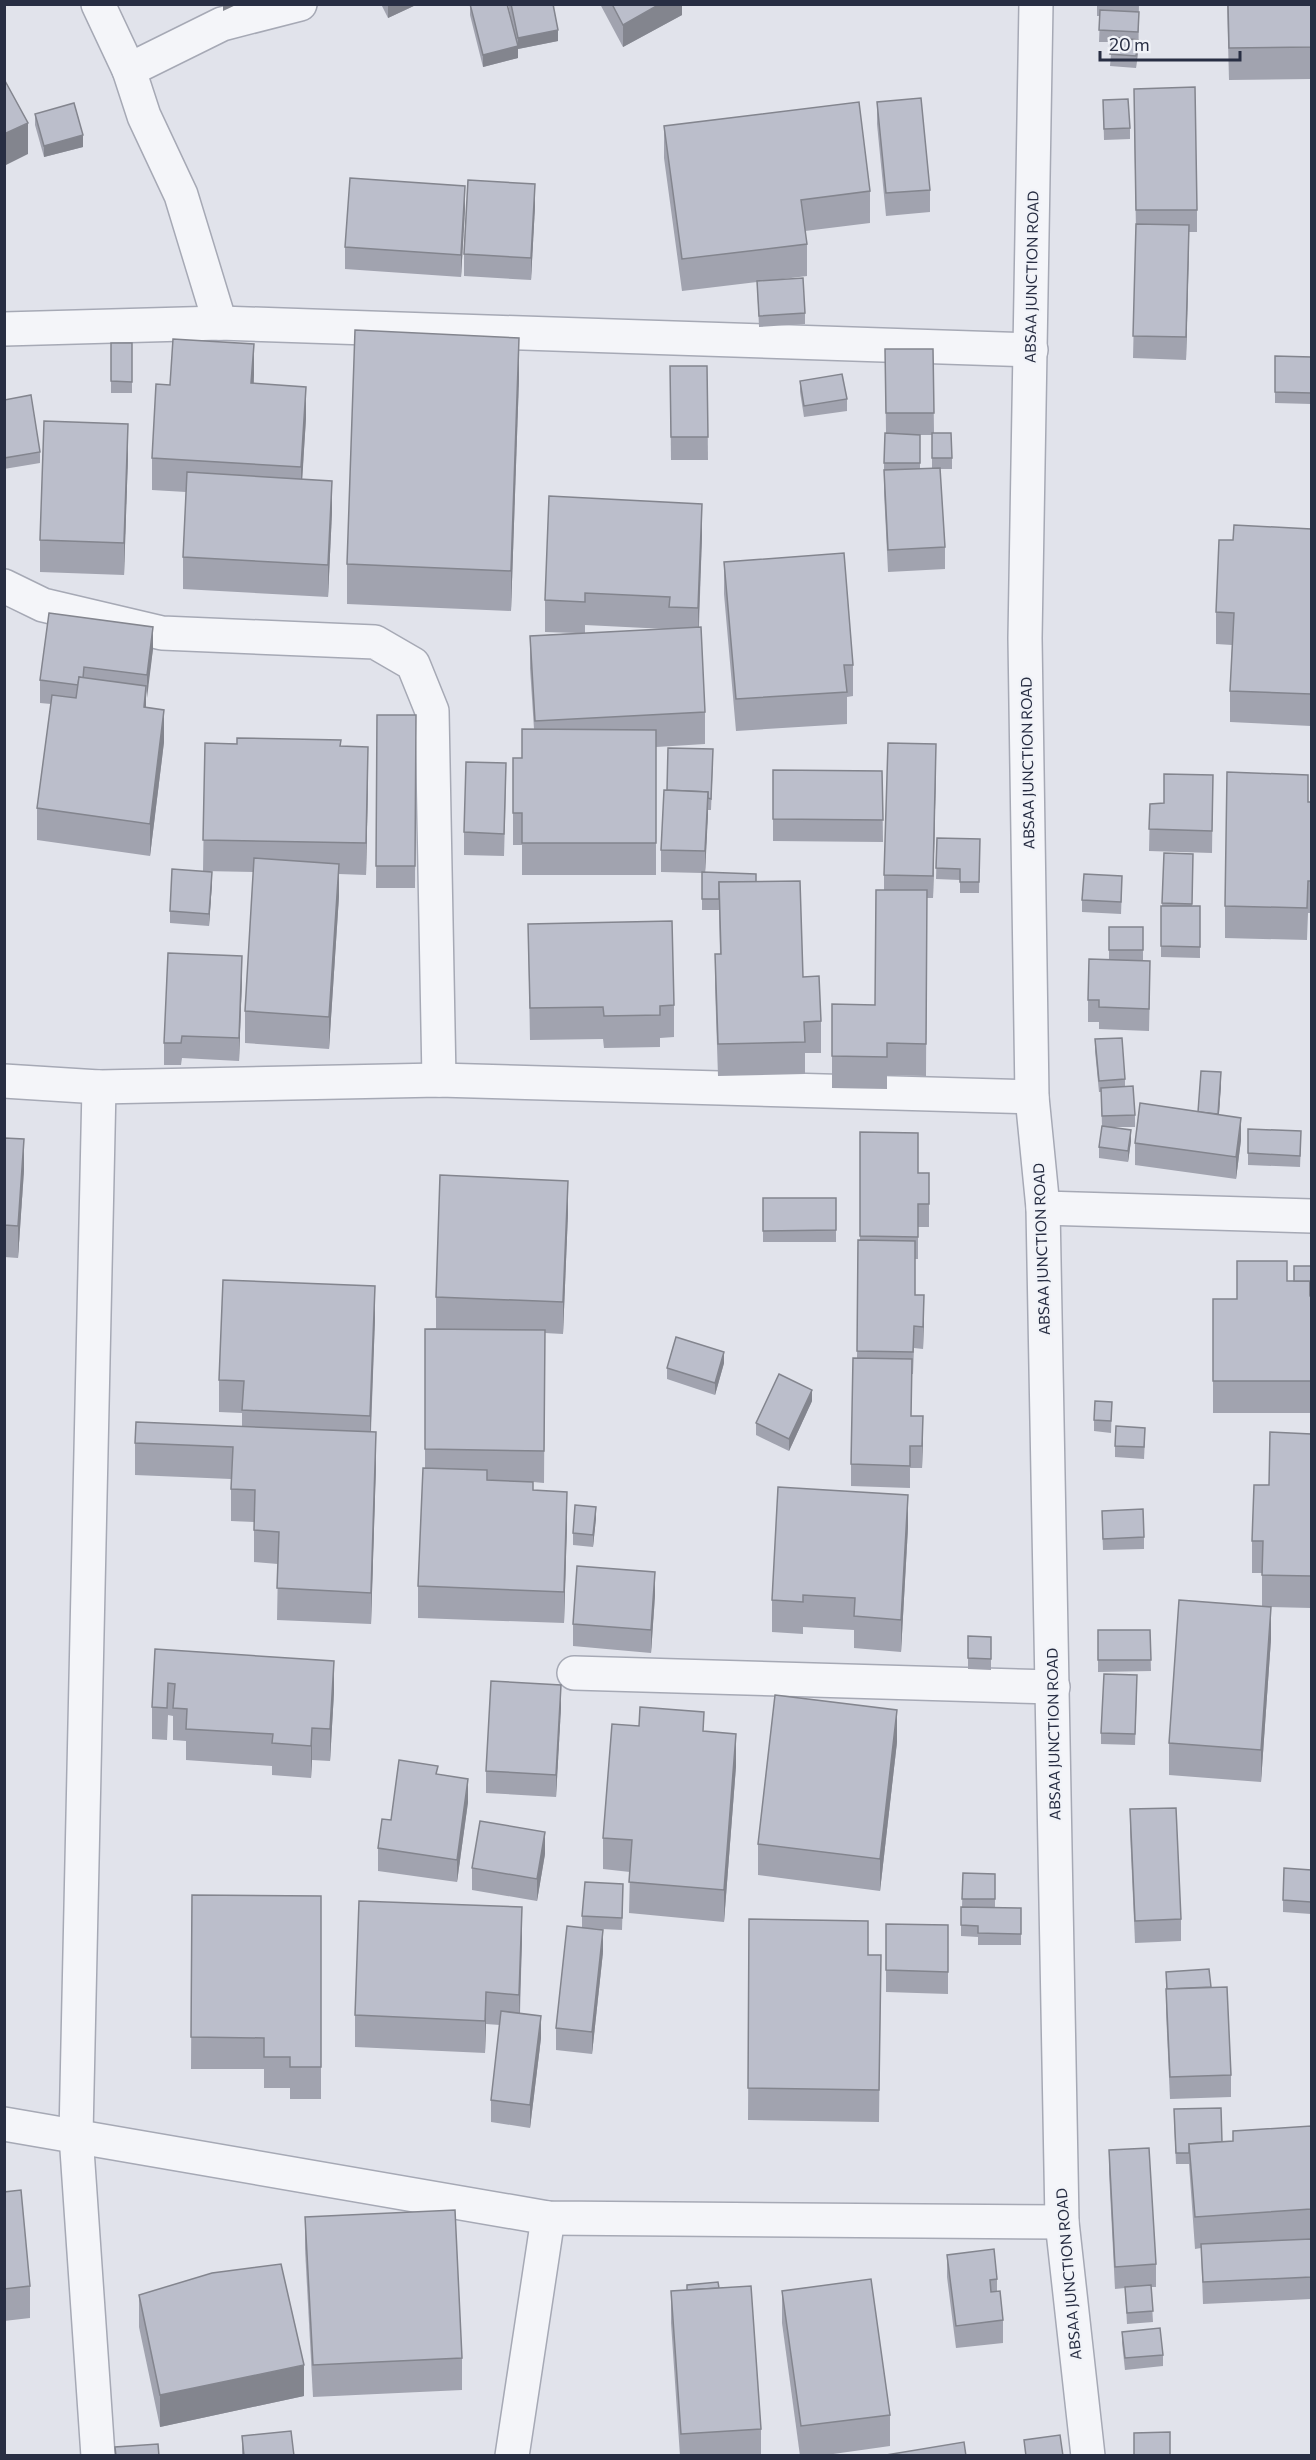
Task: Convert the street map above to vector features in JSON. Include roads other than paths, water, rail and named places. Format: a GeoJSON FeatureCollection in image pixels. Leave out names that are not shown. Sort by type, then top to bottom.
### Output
{"type":"FeatureCollection","features":[{"type":"Feature","properties":{"kind":"street"},"geometry":{"type":"LineString","coordinates":[[98,4],[129,70],[144,116],[181,195],[220,323]]}},
{"type":"Feature","properties":{"kind":"street"},"geometry":{"type":"LineString","coordinates":[[129,70],[222,24],[300,4]]}},
{"type":"Feature","properties":{"kind":"street","name":"ABSAA JUNCTION ROAD"},"geometry":{"type":"LineString","coordinates":[[1036,4],[1025,638],[1032,1097],[1043,1208],[1062,2222],[1088,2456]]}},
{"type":"Feature","properties":{"kind":"street"},"geometry":{"type":"LineString","coordinates":[[4,329],[220,323],[1031,350]]}},
{"type":"Feature","properties":{"kind":"street"},"geometry":{"type":"LineString","coordinates":[[4,586],[43,605],[162,633],[375,642],[413,664],[432,711],[439,1080]]}},
{"type":"Feature","properties":{"kind":"street"},"geometry":{"type":"LineString","coordinates":[[4,1081],[99,1087],[439,1080],[1032,1097]]}},
{"type":"Feature","properties":{"kind":"street"},"geometry":{"type":"LineString","coordinates":[[98,2456],[76,2135],[99,1087]]}},
{"type":"Feature","properties":{"kind":"street"},"geometry":{"type":"LineString","coordinates":[[1043,1208],[1311,1216]]}},
{"type":"Feature","properties":{"kind":"street"},"geometry":{"type":"LineString","coordinates":[[574,1673],[1053,1687]]}},
{"type":"Feature","properties":{"kind":"street"},"geometry":{"type":"LineString","coordinates":[[4,2124],[548,2218],[1062,2222]]}},
{"type":"Feature","properties":{"kind":"street"},"geometry":{"type":"LineString","coordinates":[[512,2456],[548,2218]]}}]}
